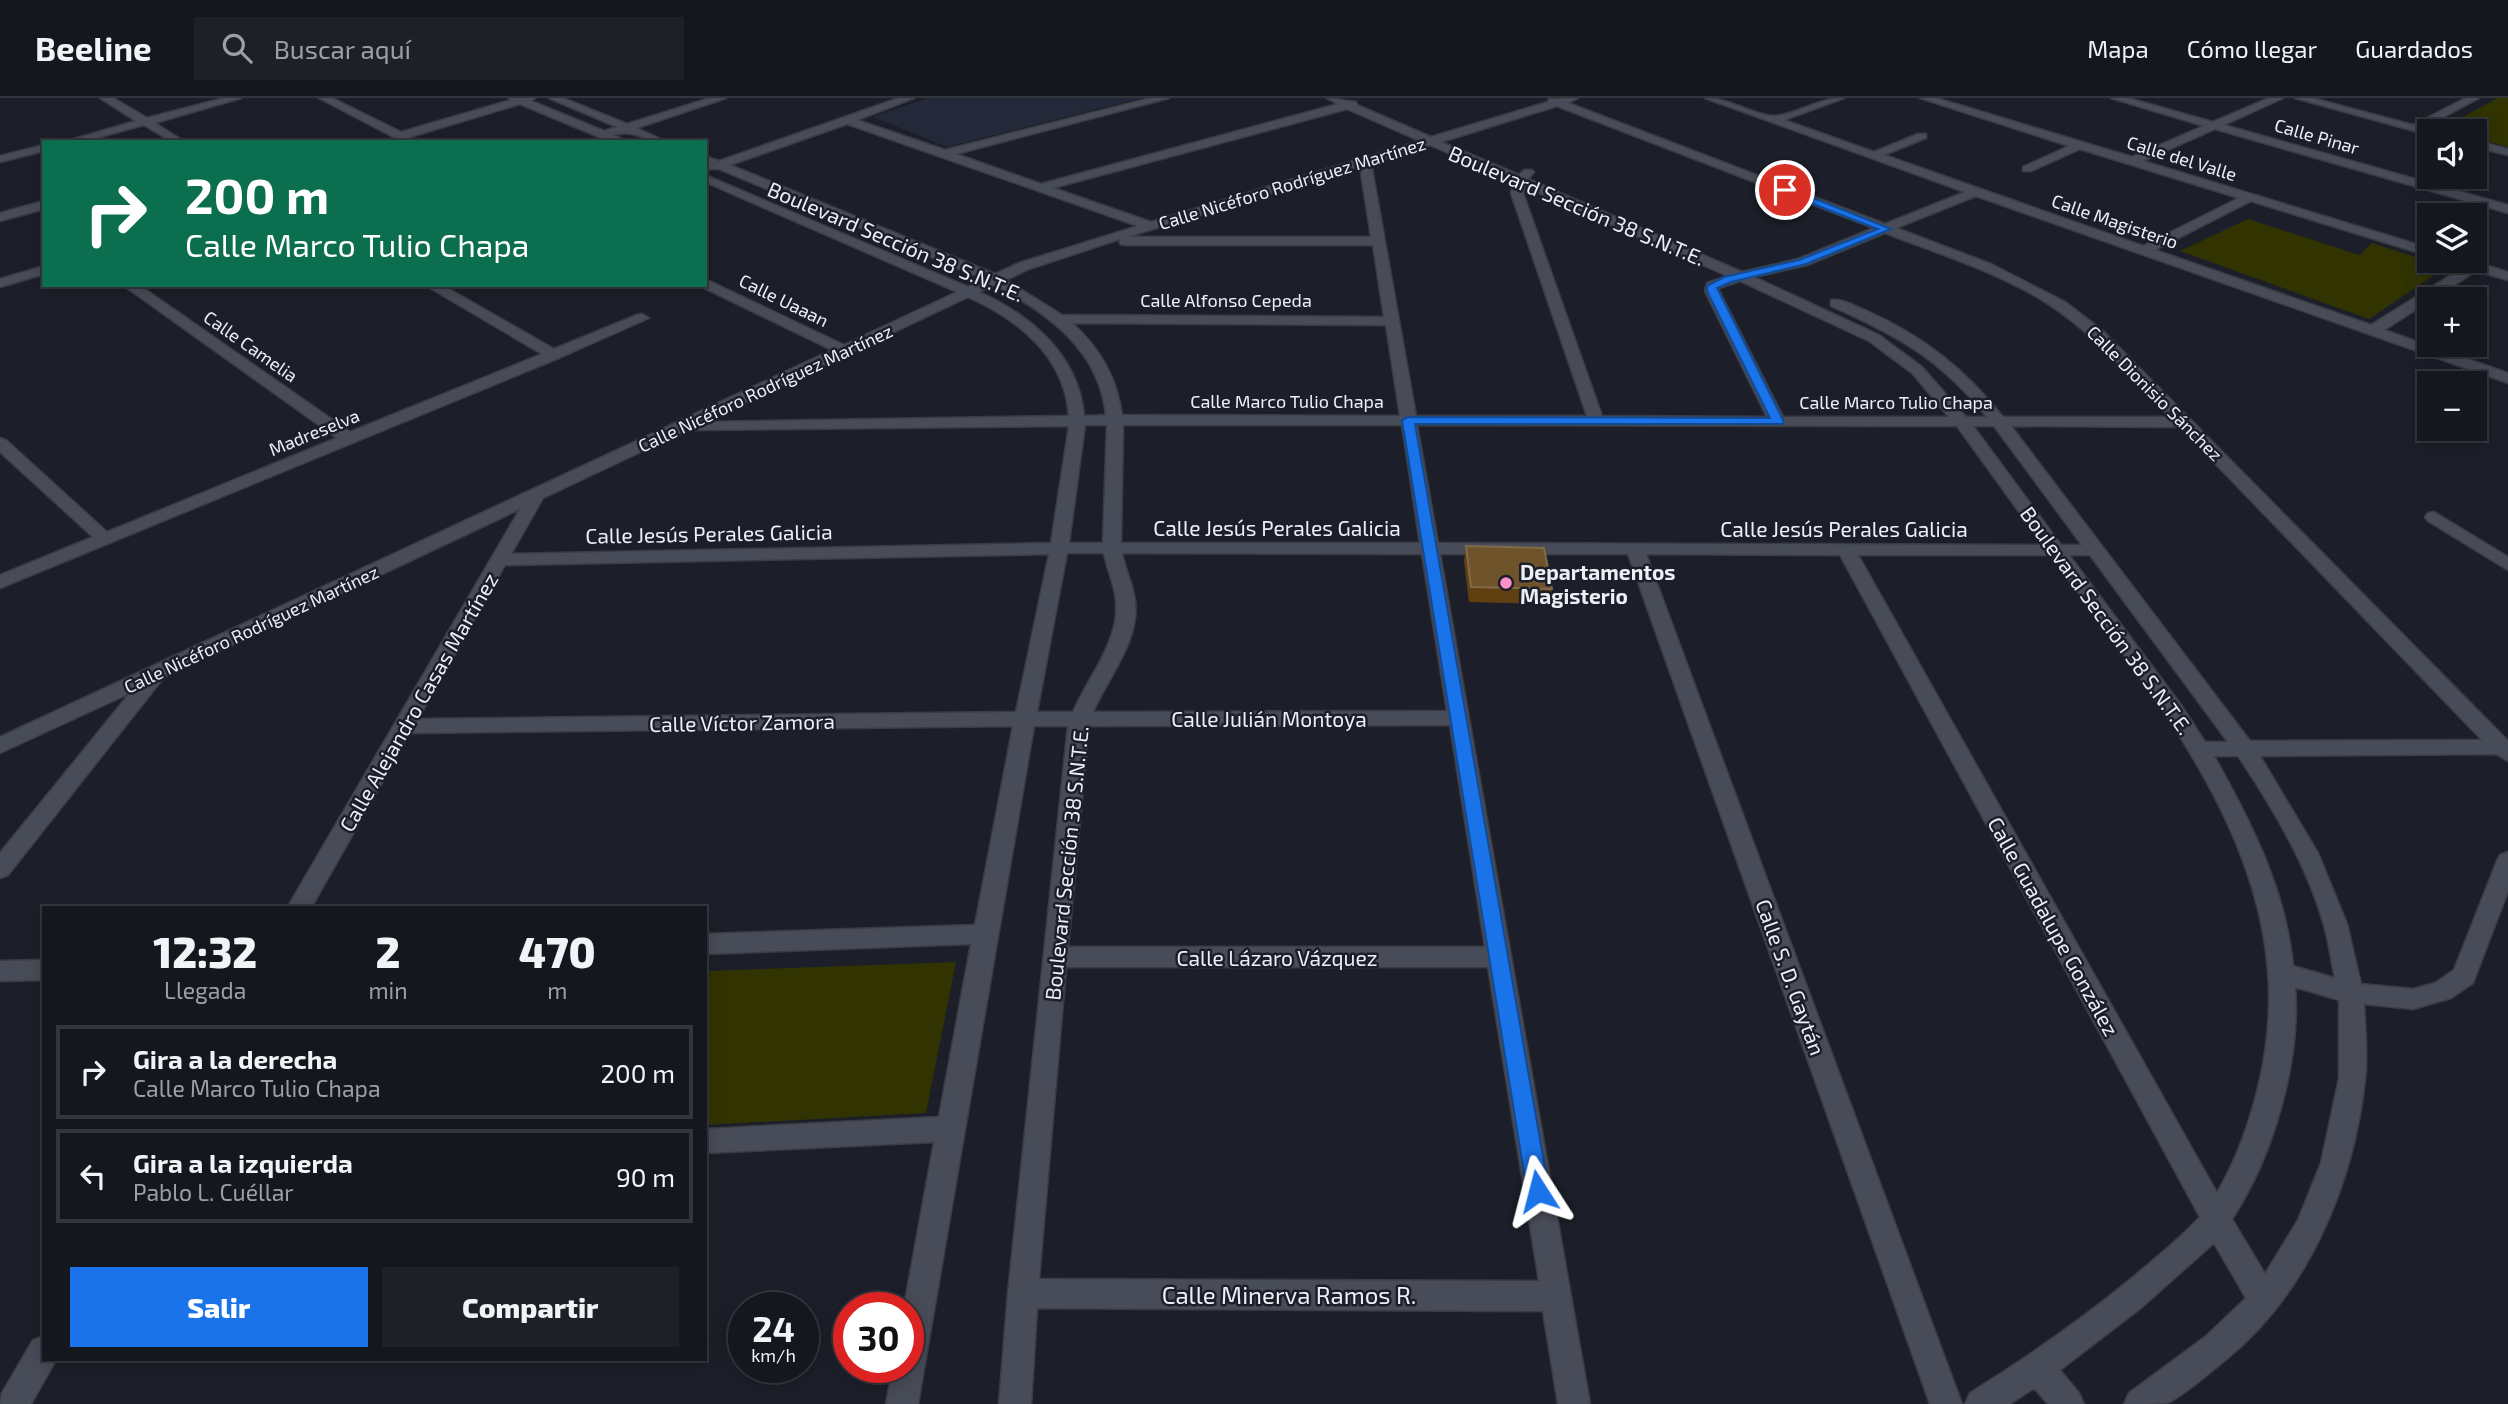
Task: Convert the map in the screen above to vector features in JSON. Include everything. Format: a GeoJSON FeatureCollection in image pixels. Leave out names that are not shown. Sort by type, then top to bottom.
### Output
{"type":"FeatureCollection","features":[{"type":"Feature","properties":{"kind":"street"},"geometry":{"type":"LineString","coordinates":[[105,98],[176,140]]}},
{"type":"Feature","properties":{"kind":"street"},"geometry":{"type":"LineString","coordinates":[[76,140],[236,98]]}},
{"type":"Feature","properties":{"kind":"street"},"geometry":{"type":"LineString","coordinates":[[324,98],[408,140]]}},
{"type":"Feature","properties":{"kind":"street"},"geometry":{"type":"LineString","coordinates":[[554,98],[657,140]]}},
{"type":"Feature","properties":{"kind":"street"},"geometry":{"type":"LineString","coordinates":[[604,135],[721,98]]}},
{"type":"Feature","properties":{"kind":"street"},"geometry":{"type":"LineString","coordinates":[[707,168],[909,98]]}},
{"type":"Feature","properties":{"kind":"street"},"geometry":{"type":"LineString","coordinates":[[944,154],[1164,98]]}},
{"type":"Feature","properties":{"kind":"street","name":"Boulevard Sección 38 S.N.T.E."},"geometry":{"type":"LineString","coordinates":[[1332,98],[1431,141],[1723,254]]}},
{"type":"Feature","properties":{"kind":"street","name":"Calle Dionisio Sánchez"},"geometry":{"type":"LineString","coordinates":[[1544,98],[2004,275],[2060,305],[2098,334],[2505,751]]}},
{"type":"Feature","properties":{"kind":"street","name":"Calle Nicéforo Rodríguez Martínez"},"geometry":{"type":"LineString","coordinates":[[0,746],[995,279],[1046,258],[1573,98]]}},
{"type":"Feature","properties":{"kind":"street","name":"Calle Magisterio"},"geometry":{"type":"LineString","coordinates":[[1710,98],[2508,377]]}},
{"type":"Feature","properties":{"kind":"street"},"geometry":{"type":"LineString","coordinates":[[1774,120],[1839,98]]}},
{"type":"Feature","properties":{"kind":"street","name":"Calle del Valle"},"geometry":{"type":"LineString","coordinates":[[1925,98],[2417,248]]}},
{"type":"Feature","properties":{"kind":"street","name":"Calle Pinar"},"geometry":{"type":"LineString","coordinates":[[2116,98],[2508,209]]}},
{"type":"Feature","properties":{"kind":"street"},"geometry":{"type":"LineString","coordinates":[[2133,161],[2278,98]]}},
{"type":"Feature","properties":{"kind":"street"},"geometry":{"type":"LineString","coordinates":[[2300,98],[2415,128],[2474,98]]}},
{"type":"Feature","properties":{"kind":"street"},"geometry":{"type":"LineString","coordinates":[[400,136],[521,99],[615,140]]}},
{"type":"Feature","properties":{"kind":"street"},"geometry":{"type":"LineString","coordinates":[[1040,188],[1364,99]]}},
{"type":"Feature","properties":{"kind":"street","name":"Boulevard Sección 38 S.N.T.E."},"geometry":{"type":"LineString","coordinates":[[1364,99],[1449,136],[1525,176],[1745,270],[1891,349],[1917,370],[1962,422],[2174,710],[2200,749],[2240,820],[2263,876],[2276,925],[2284,974],[2276,1078],[2261,1129],[2237,1183],[2216,1219],[2172,1264],[2123,1305],[2038,1368],[1981,1404]]}},
{"type":"Feature","properties":{"kind":"street"},"geometry":{"type":"LineString","coordinates":[[847,120],[1150,226]]}},
{"type":"Feature","properties":{"kind":"street"},"geometry":{"type":"LineString","coordinates":[[1875,155],[1922,136]]}},
{"type":"Feature","properties":{"kind":"street"},"geometry":{"type":"LineString","coordinates":[[2027,169],[2079,145]]}},
{"type":"Feature","properties":{"kind":"street"},"geometry":{"type":"LineString","coordinates":[[2487,147],[2508,152]]}},
{"type":"Feature","properties":{"kind":"street"},"geometry":{"type":"LineString","coordinates":[[0,159],[42,148]]}},
{"type":"Feature","properties":{"kind":"street","name":"Boulevard Sección 38 S.N.T.E."},"geometry":{"type":"LineString","coordinates":[[707,160],[995,279],[1059,318],[1090,350],[1110,391],[1115,420],[1112,548],[1126,598],[1124,625],[1080,718],[1023,1293],[1015,1404]]}},
{"type":"Feature","properties":{"kind":"street"},"geometry":{"type":"LineString","coordinates":[[1365,161],[1574,1404]]}},
{"type":"Feature","properties":{"kind":"street"},"geometry":{"type":"LineString","coordinates":[[1525,176],[1517,193],[1596,421]]}},
{"type":"Feature","properties":{"kind":"street","name":"Boulevard Sección 38 S.N.T.E."},"geometry":{"type":"LineString","coordinates":[[707,179],[970,291],[1019,319],[1046,344],[1068,377],[1075,397],[1078,421],[1060,548],[1025,719],[921,1292]]}},
{"type":"Feature","properties":{"kind":"street"},"geometry":{"type":"LineString","coordinates":[[1768,272],[1802,262],[1977,191]]}},
{"type":"Feature","properties":{"kind":"street"},"geometry":{"type":"LineString","coordinates":[[2144,250],[2250,197]]}},
{"type":"Feature","properties":{"kind":"street"},"geometry":{"type":"LineString","coordinates":[[0,217],[42,206]]}},
{"type":"Feature","properties":{"kind":"street"},"geometry":{"type":"LineString","coordinates":[[1101,241],[1378,241]]}},
{"type":"Feature","properties":{"kind":"street"},"geometry":{"type":"LineString","coordinates":[[1745,270],[1718,282],[1712,286],[1712,291],[1778,422]]}},
{"type":"Feature","properties":{"kind":"street","name":"Boulevard Sección 38 S.N.T.E."},"geometry":{"type":"LineString","coordinates":[[1745,270],[1768,272],[1792,283]]}},
{"type":"Feature","properties":{"kind":"street"},"geometry":{"type":"LineString","coordinates":[[2487,270],[2508,276]]}},
{"type":"Feature","properties":{"kind":"street"},"geometry":{"type":"LineString","coordinates":[[0,283],[42,271]]}},
{"type":"Feature","properties":{"kind":"street"},"geometry":{"type":"LineString","coordinates":[[2373,330],[2463,273]]}},
{"type":"Feature","properties":{"kind":"street","name":"Calle Uaaan"},"geometry":{"type":"LineString","coordinates":[[707,284],[845,351]]}},
{"type":"Feature","properties":{"kind":"street","name":"Calle Camelia"},"geometry":{"type":"LineString","coordinates":[[133,287],[349,439]]}},
{"type":"Feature","properties":{"kind":"street"},"geometry":{"type":"LineString","coordinates":[[435,287],[554,355]]}},
{"type":"Feature","properties":{"kind":"street","name":"Boulevard Sección 38 S.N.T.E."},"geometry":{"type":"LineString","coordinates":[[1816,294],[1877,321],[1927,349],[1948,366],[1998,422],[2246,748],[2300,834],[2326,892],[2343,947],[2351,993],[2355,1070],[2346,1129],[2328,1185],[2303,1237],[2264,1301],[2237,1330],[2140,1404]]}},
{"type":"Feature","properties":{"kind":"street","name":"Madreselva"},"geometry":{"type":"LineString","coordinates":[[0,582],[642,318]]}},
{"type":"Feature","properties":{"kind":"street","name":"Calle Alfonso Cepeda"},"geometry":{"type":"LineString","coordinates":[[1059,318],[1392,321]]}},
{"type":"Feature","properties":{"kind":"street","name":"Calle Marco Tulio Chapa"},"geometry":{"type":"LineString","coordinates":[[683,427],[1115,420],[2185,422]]}},
{"type":"Feature","properties":{"kind":"street"},"geometry":{"type":"LineString","coordinates":[[0,443],[7,460],[105,539]]}},
{"type":"Feature","properties":{"kind":"street","name":"Calle Alejandro Casas Martínez"},"geometry":{"type":"LineString","coordinates":[[300,906],[536,496]]}},
{"type":"Feature","properties":{"kind":"street"},"geometry":{"type":"LineString","coordinates":[[2434,517],[2508,565]]}},
{"type":"Feature","properties":{"kind":"street","name":"Calle Jesús Perales Galicia"},"geometry":{"type":"LineString","coordinates":[[499,560],[1060,548],[2096,550]]}},
{"type":"Feature","properties":{"kind":"street","name":"Calle S. D. Gaytán"},"geometry":{"type":"LineString","coordinates":[[1636,551],[1946,1404]]}},
{"type":"Feature","properties":{"kind":"street","name":"Calle Guadalupe González"},"geometry":{"type":"LineString","coordinates":[[1846,551],[2264,1301]]}},
{"type":"Feature","properties":{"kind":"street"},"geometry":{"type":"LineString","coordinates":[[0,869],[158,672]]}},
{"type":"Feature","properties":{"kind":"street","name":"Calle Víctor Zamora"},"geometry":{"type":"LineString","coordinates":[[404,726],[1080,718]]}},
{"type":"Feature","properties":{"kind":"street","name":"Calle Julián Montoya"},"geometry":{"type":"LineString","coordinates":[[1080,718],[1458,718]]}},
{"type":"Feature","properties":{"kind":"street"},"geometry":{"type":"LineString","coordinates":[[2200,749],[2505,751]]}},
{"type":"Feature","properties":{"kind":"street"},"geometry":{"type":"LineString","coordinates":[[2284,974],[2351,993],[2413,999],[2442,991],[2464,976],[2508,861]]}},
{"type":"Feature","properties":{"kind":"street"},"geometry":{"type":"LineString","coordinates":[[707,944],[985,934]]}},
{"type":"Feature","properties":{"kind":"street","name":"Calle Lázaro Vázquez"},"geometry":{"type":"LineString","coordinates":[[1055,957],[1499,957]]}},
{"type":"Feature","properties":{"kind":"street"},"geometry":{"type":"LineString","coordinates":[[0,971],[42,970]]}},
{"type":"Feature","properties":{"kind":"street"},"geometry":{"type":"LineString","coordinates":[[707,1141],[950,1129]]}},
{"type":"Feature","properties":{"kind":"street","name":"Calle Minerva Ramos R."},"geometry":{"type":"LineString","coordinates":[[1023,1293],[1555,1296]]}},
{"type":"Feature","properties":{"kind":"street"},"geometry":{"type":"LineString","coordinates":[[13,1404],[42,1354]]}},
{"type":"Feature","properties":{"kind":"street"},"geometry":{"type":"LineString","coordinates":[[2038,1368],[2068,1404]]}},
{"type":"Feature","properties":{"kind":"street","name":"Boulevard Sección 38 S.N.T.E."},"geometry":{"type":"LineString","coordinates":[[902,1404],[905,1383]]}},
{"type":"Feature","properties":{"kind":"shaded area"},"geometry":{"type":"Polygon","coordinates":[[[927,98],[1140,98],[947,147],[873,117],[927,98]]]}},
{"type":"Feature","properties":{"kind":"shaded area"},"geometry":{"type":"Polygon","coordinates":[[[2498,98],[2508,98],[2508,147],[2487,141],[2487,119],[2459,119],[2498,98]]]}},
{"type":"Feature","properties":{"kind":"shaded area"},"geometry":{"type":"Polygon","coordinates":[[[2248,219],[2359,255],[2372,243],[2417,258],[2417,273],[2437,273],[2369,319],[2180,251],[2248,219]]]}},
{"type":"Feature","properties":{"kind":"shaded area"},"geometry":{"type":"Polygon","coordinates":[[[956,962],[926,1113],[707,1125],[707,971],[956,962]]]}},
{"type":"Feature","properties":{"kind":"building"},"geometry":{"type":"Polygon","coordinates":[[[1466,546],[1544,548],[1552,589],[1471,587],[1466,546]]]}},
{"type":"Feature","properties":{"kind":"place","name":"Departamentos Magisterio"},"geometry":{"type":"Point","coordinates":[1506,583]}},
{"type":"Feature","properties":{"kind":"route"},"geometry":{"type":"LineString","coordinates":[[1538,1191],[1408,420],[1778,422],[1712,291],[1712,286],[1718,282],[1784,268],[1886,229],[1785,190]]}}]}
